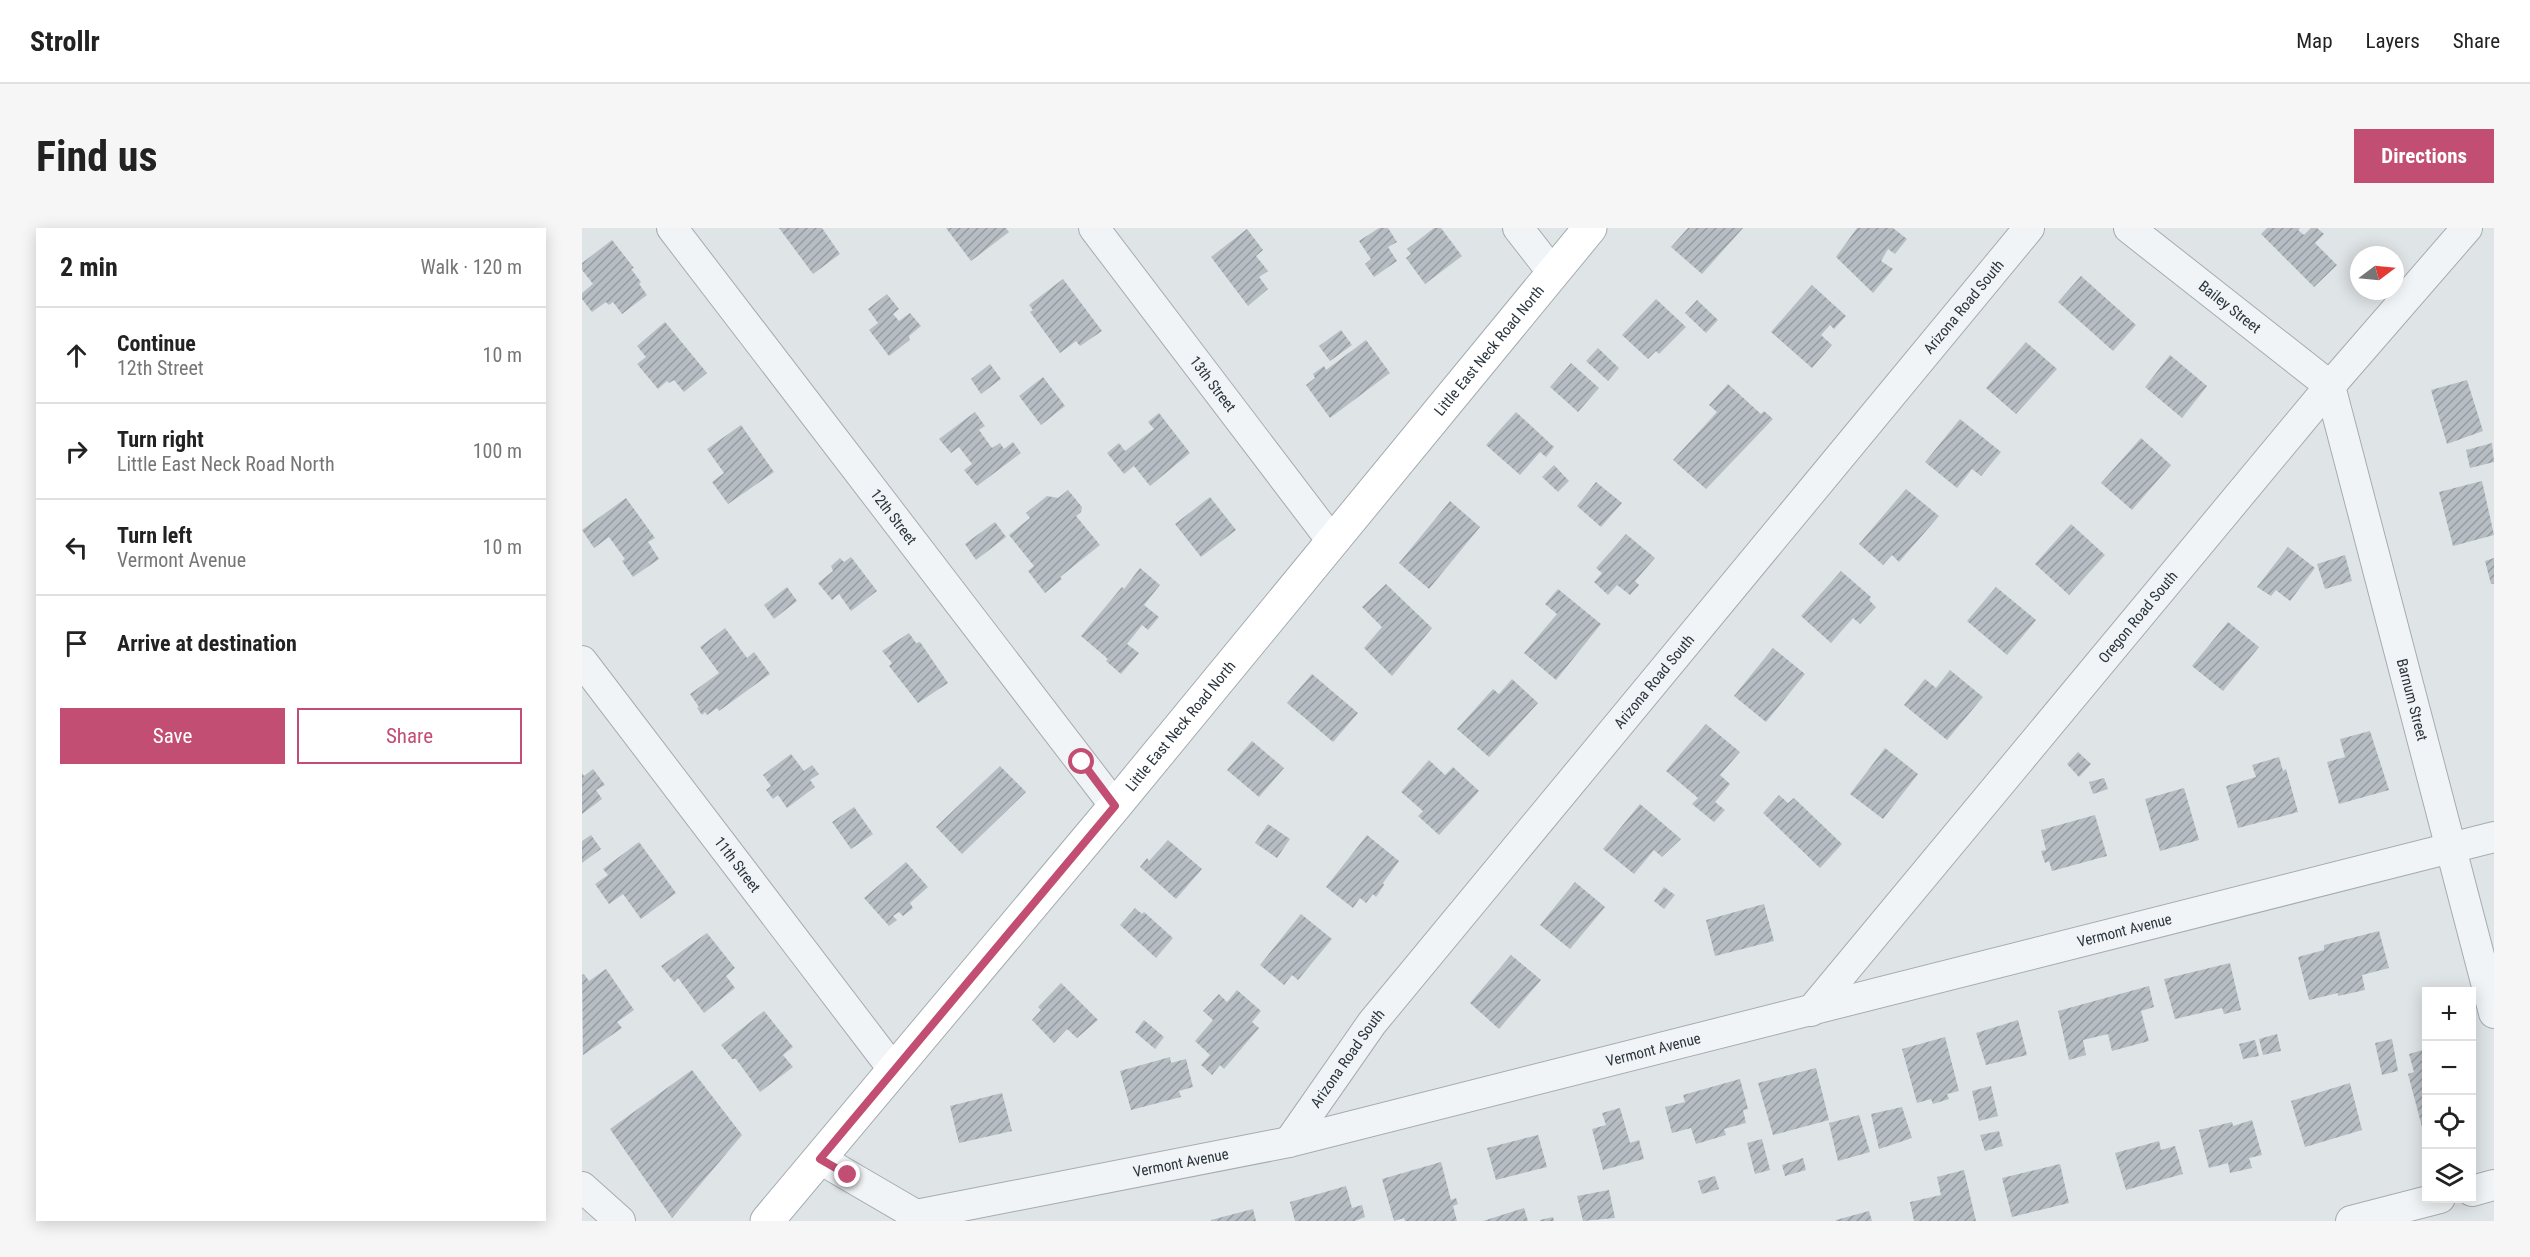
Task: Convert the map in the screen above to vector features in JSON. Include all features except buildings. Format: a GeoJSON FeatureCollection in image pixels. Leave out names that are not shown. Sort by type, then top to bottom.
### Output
{"type":"FeatureCollection","features":[{"type":"Feature","properties":{"kind":"main road","name":"Little East Neck Road North"},"geometry":{"type":"LineString","coordinates":[[767,1221],[1115,806],[1590,228]]}},
{"type":"Feature","properties":{"kind":"street","name":"12th Street"},"geometry":{"type":"LineString","coordinates":[[672,228],[1115,806]]}},
{"type":"Feature","properties":{"kind":"street","name":"13th Street"},"geometry":{"type":"LineString","coordinates":[[1094,228],[1332,541]]}},
{"type":"Feature","properties":{"kind":"street"},"geometry":{"type":"LineString","coordinates":[[1518,228],[1553,273]]}},
{"type":"Feature","properties":{"kind":"street","name":"Arizona Road South"},"geometry":{"type":"LineString","coordinates":[[1289,1142],[1372,1023],[2029,228]]}},
{"type":"Feature","properties":{"kind":"street","name":"Bailey Street"},"geometry":{"type":"LineString","coordinates":[[2129,228],[2331,386]]}},
{"type":"Feature","properties":{"kind":"street","name":"Oregon Road South"},"geometry":{"type":"LineString","coordinates":[[1811,1011],[2331,386],[2467,228]]}},
{"type":"Feature","properties":{"kind":"street","name":"Barnum Street"},"geometry":{"type":"LineString","coordinates":[[2331,386],[2494,1013]]}},
{"type":"Feature","properties":{"kind":"street","name":"11th Street"},"geometry":{"type":"LineString","coordinates":[[582,661],[893,1069]]}},
{"type":"Feature","properties":{"kind":"street","name":"Vermont Avenue"},"geometry":{"type":"LineString","coordinates":[[820,1159],[916,1215],[1289,1142],[2494,837]]}},
{"type":"Feature","properties":{"kind":"street"},"geometry":{"type":"LineString","coordinates":[[2476,1190],[2494,1185]]}},
{"type":"Feature","properties":{"kind":"street"},"geometry":{"type":"LineString","coordinates":[[582,1187],[620,1221]]}},
{"type":"Feature","properties":{"kind":"street"},"geometry":{"type":"LineString","coordinates":[[2351,1221],[2422,1203]]}},
{"type":"Feature","properties":{"kind":"route"},"geometry":{"type":"LineString","coordinates":[[848,1175],[820,1159],[1115,806],[1082,762]]}}]}
